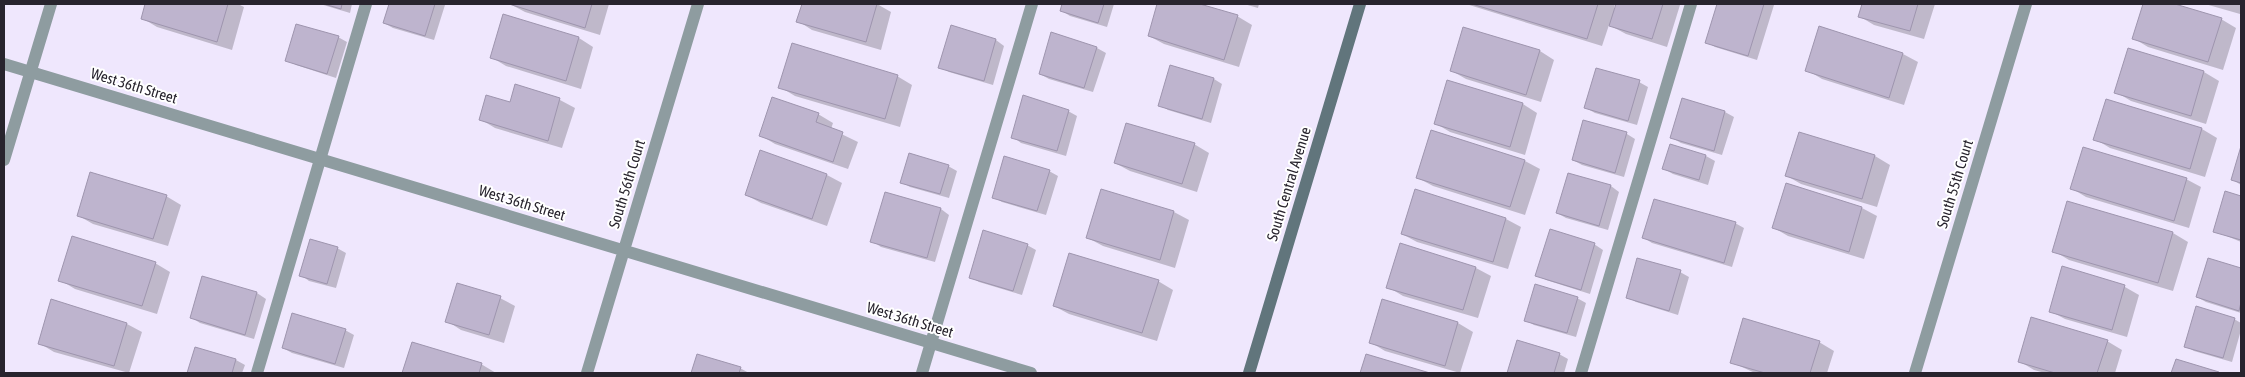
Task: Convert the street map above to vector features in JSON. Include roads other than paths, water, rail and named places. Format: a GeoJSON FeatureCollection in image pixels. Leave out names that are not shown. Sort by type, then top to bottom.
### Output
{"type":"FeatureCollection","features":[{"type":"Feature","properties":{"kind":"main road","name":"South Central Avenue"},"geometry":{"type":"LineString","coordinates":[[1249,373],[1360,4]]}},
{"type":"Feature","properties":{"kind":"street"},"geometry":{"type":"LineString","coordinates":[[4,160],[51,4]]}},
{"type":"Feature","properties":{"kind":"street"},"geometry":{"type":"LineString","coordinates":[[257,373],[366,4]]}},
{"type":"Feature","properties":{"kind":"street","name":"South 56th Court"},"geometry":{"type":"LineString","coordinates":[[587,373],[698,4]]}},
{"type":"Feature","properties":{"kind":"street"},"geometry":{"type":"LineString","coordinates":[[922,373],[1032,4]]}},
{"type":"Feature","properties":{"kind":"street"},"geometry":{"type":"LineString","coordinates":[[1581,373],[1691,4]]}},
{"type":"Feature","properties":{"kind":"street","name":"South 55th Court"},"geometry":{"type":"LineString","coordinates":[[1915,373],[2026,4]]}},
{"type":"Feature","properties":{"kind":"street","name":"West 36th Street"},"geometry":{"type":"LineString","coordinates":[[4,64],[1031,373]]}}]}
